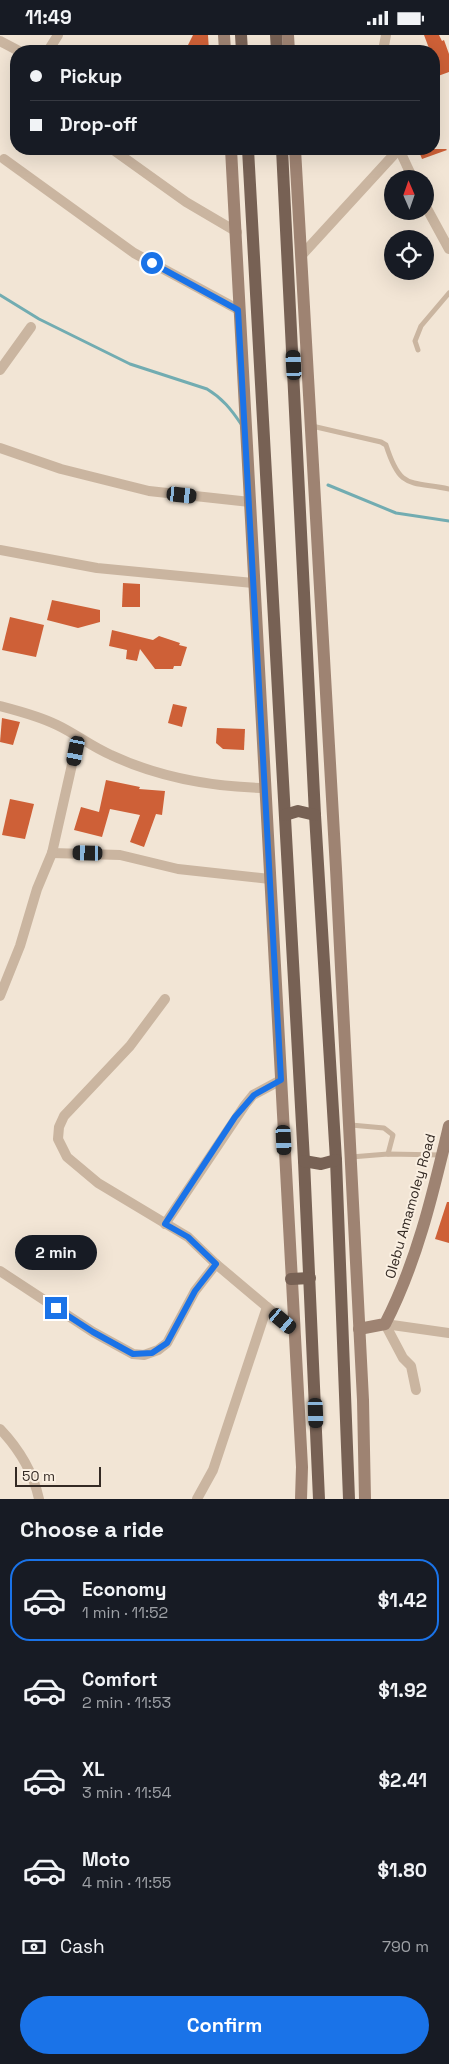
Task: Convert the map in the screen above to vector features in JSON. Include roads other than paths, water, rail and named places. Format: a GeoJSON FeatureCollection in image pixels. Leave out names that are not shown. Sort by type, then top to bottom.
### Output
{"type":"FeatureCollection","features":[{"type":"Feature","properties":{"kind":"main road"},"geometry":{"type":"LineString","coordinates":[[248,155],[304,1161],[319,1499]]}},
{"type":"Feature","properties":{"kind":"main road"},"geometry":{"type":"LineString","coordinates":[[282,155],[315,815],[336,1160],[349,1499]]}},
{"type":"Feature","properties":{"kind":"main road"},"geometry":{"type":"LineString","coordinates":[[284,815],[298,811],[315,815]]}},
{"type":"Feature","properties":{"kind":"main road"},"geometry":{"type":"LineString","coordinates":[[304,1161],[321,1164],[336,1160]]}},
{"type":"Feature","properties":{"kind":"main road"},"geometry":{"type":"LineString","coordinates":[[291,1279],[310,1278]]}},
{"type":"Feature","properties":{"kind":"street"},"geometry":{"type":"LineString","coordinates":[[120,155],[186,202],[237,232]]}},
{"type":"Feature","properties":{"kind":"street"},"geometry":{"type":"LineString","coordinates":[[231,155],[237,232],[238,310],[266,788],[293,1329],[302,1467],[302,1499]]}},
{"type":"Feature","properties":{"kind":"street"},"geometry":{"type":"LineString","coordinates":[[295,155],[349,1125],[363,1400],[365,1499]]}},
{"type":"Feature","properties":{"kind":"street"},"geometry":{"type":"LineString","coordinates":[[301,256],[394,155]]}},
{"type":"Feature","properties":{"kind":"street"},"geometry":{"type":"LineString","coordinates":[[402,155],[409,170]]}},
{"type":"Feature","properties":{"kind":"street"},"geometry":{"type":"LineString","coordinates":[[4,159],[134,253],[238,310]]}},
{"type":"Feature","properties":{"kind":"street"},"geometry":{"type":"LineString","coordinates":[[433,220],[449,249]]}},
{"type":"Feature","properties":{"kind":"street"},"geometry":{"type":"LineString","coordinates":[[0,370],[31,327]]}},
{"type":"Feature","properties":{"kind":"street"},"geometry":{"type":"LineString","coordinates":[[0,448],[61,469],[149,491],[250,502]]}},
{"type":"Feature","properties":{"kind":"street"},"geometry":{"type":"LineString","coordinates":[[0,550],[97,568],[253,583]]}},
{"type":"Feature","properties":{"kind":"street"},"geometry":{"type":"LineString","coordinates":[[0,705],[38,717],[111,755],[146,768],[189,780],[238,787],[266,788]]}},
{"type":"Feature","properties":{"kind":"street"},"geometry":{"type":"LineString","coordinates":[[0,996],[20,946],[37,889],[52,853],[78,738]]}},
{"type":"Feature","properties":{"kind":"street"},"geometry":{"type":"LineString","coordinates":[[52,853],[120,855],[178,869],[270,879]]}},
{"type":"Feature","properties":{"kind":"street"},"geometry":{"type":"LineString","coordinates":[[165,999],[130,1046],[64,1116],[59,1127],[58,1139],[66,1157],[98,1183],[188,1237],[216,1264],[293,1329]]}},
{"type":"Feature","properties":{"kind":"street"},"geometry":{"type":"LineString","coordinates":[[165,1224],[235,1117],[254,1095],[281,1080]]}},
{"type":"Feature","properties":{"kind":"street","name":"Olebu Amamoley Road"},"geometry":{"type":"LineString","coordinates":[[385,1324],[410,1270],[446,1155],[449,1126]]}},
{"type":"Feature","properties":{"kind":"street"},"geometry":{"type":"LineString","coordinates":[[0,1271],[93,1332],[133,1354],[144,1355],[158,1350],[167,1343],[195,1291],[216,1264]]}},
{"type":"Feature","properties":{"kind":"street"},"geometry":{"type":"LineString","coordinates":[[198,1499],[213,1469],[267,1307]]}},
{"type":"Feature","properties":{"kind":"street"},"geometry":{"type":"LineString","coordinates":[[359,1329],[385,1324],[449,1333]]}},
{"type":"Feature","properties":{"kind":"street"},"geometry":{"type":"LineString","coordinates":[[385,1324],[403,1358],[411,1366],[416,1390]]}},
{"type":"Feature","properties":{"kind":"street"},"geometry":{"type":"LineString","coordinates":[[0,1429],[17,1449],[29,1468],[39,1499]]}},
{"type":"Feature","properties":{"kind":"lane"},"geometry":{"type":"LineString","coordinates":[[418,350],[415,339],[421,326],[449,293]]}},
{"type":"Feature","properties":{"kind":"lane"},"geometry":{"type":"LineString","coordinates":[[311,425],[381,442],[386,445],[393,465],[403,479],[449,489]]}},
{"type":"Feature","properties":{"kind":"lane"},"geometry":{"type":"LineString","coordinates":[[349,1125],[384,1128],[393,1135],[388,1154]]}},
{"type":"Feature","properties":{"kind":"lane"},"geometry":{"type":"LineString","coordinates":[[350,1157],[388,1154],[446,1155]]}},
{"type":"Feature","properties":{"kind":"waterway"},"geometry":{"type":"LineString","coordinates":[[0,295],[39,319],[130,364],[207,389],[226,404],[241,424]]}},
{"type":"Feature","properties":{"kind":"waterway"},"geometry":{"type":"LineString","coordinates":[[328,485],[396,513],[449,521]]}}]}
